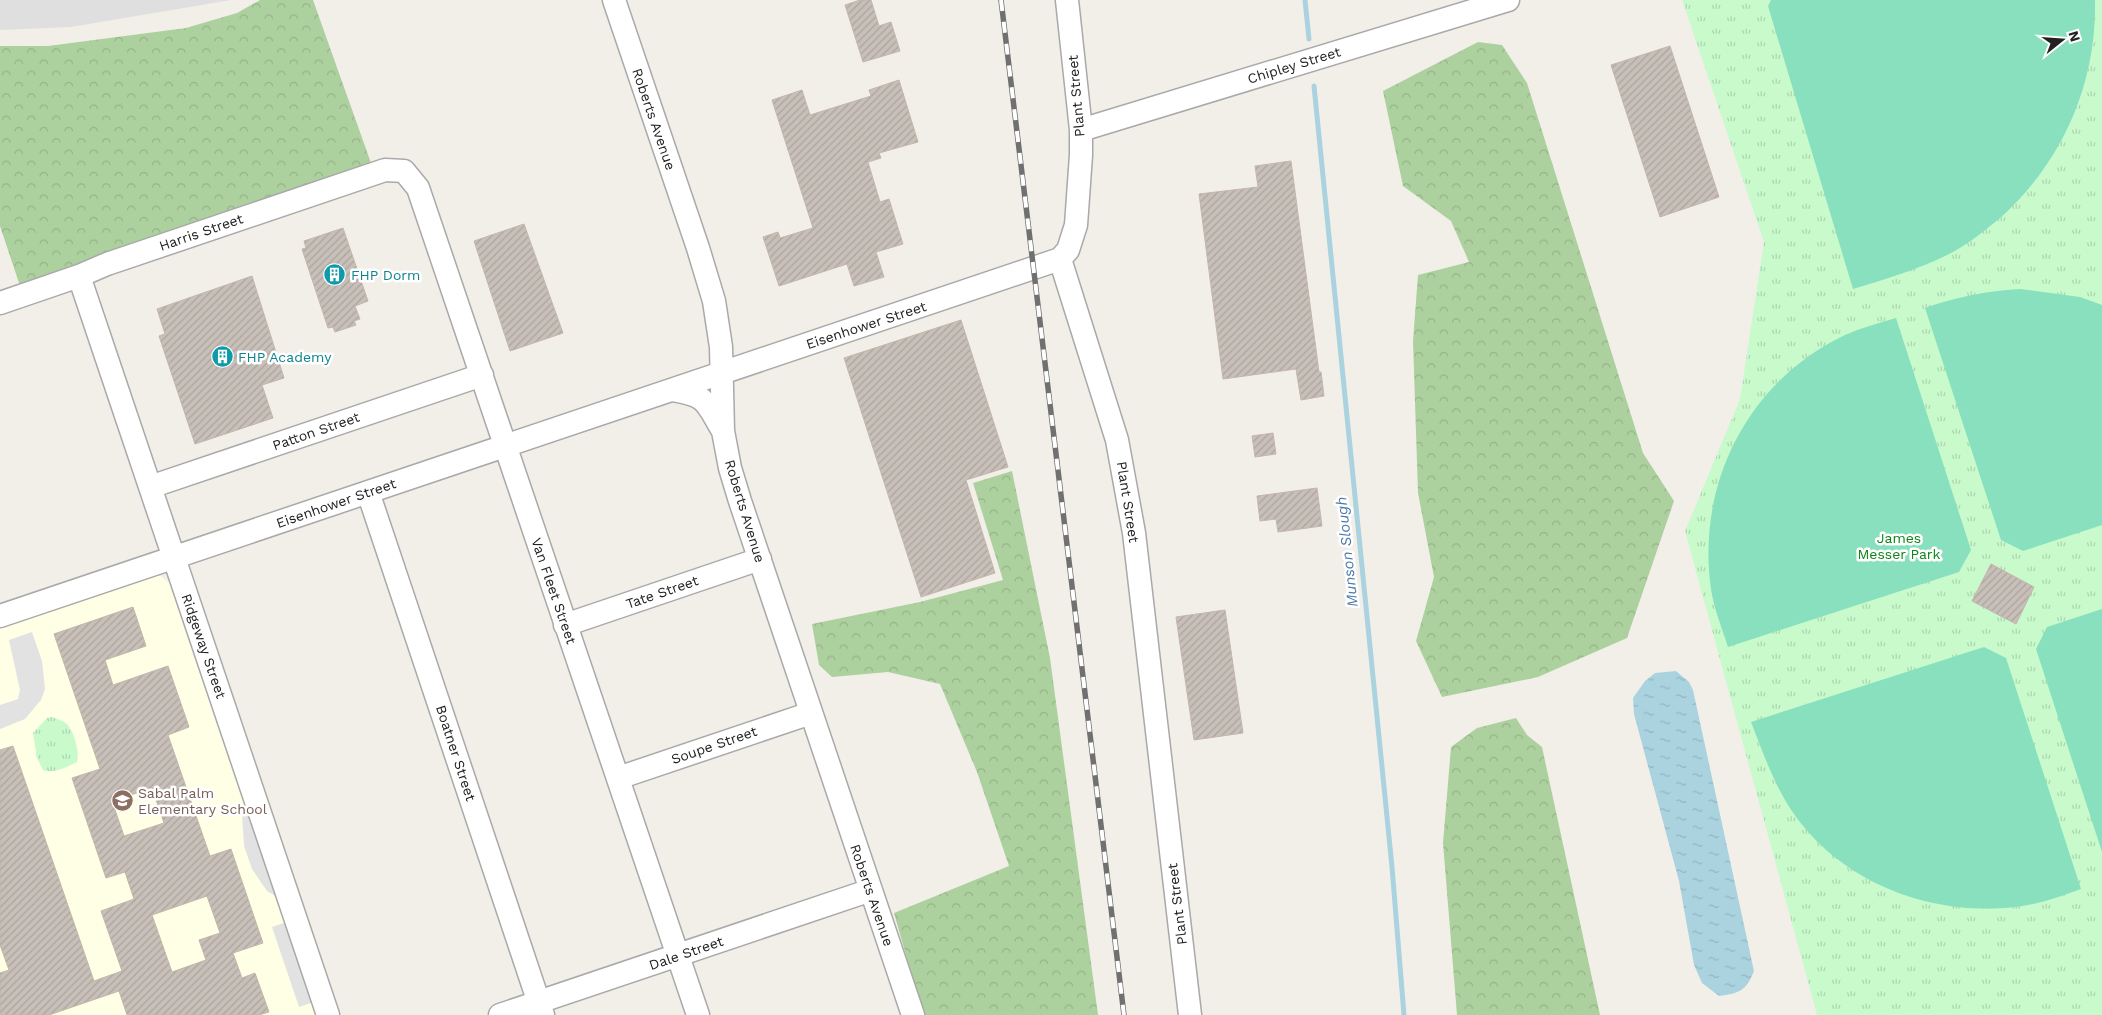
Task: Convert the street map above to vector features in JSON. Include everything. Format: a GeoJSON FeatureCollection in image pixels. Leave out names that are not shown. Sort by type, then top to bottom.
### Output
{"type":"FeatureCollection","features":[{"type":"Feature","properties":{"kind":"street","name":"Roberts Avenue"},"geometry":{"type":"LineString","coordinates":[[614,0],[695,238],[714,301],[720,339],[723,431],[730,468],[913,1015]]}},
{"type":"Feature","properties":{"kind":"street","name":"Plant Street"},"geometry":{"type":"LineString","coordinates":[[1067,0],[1081,130],[1081,154],[1076,225],[1068,250],[1060,259],[1124,466],[1134,532],[1190,1015]]}},
{"type":"Feature","properties":{"kind":"street","name":"Chipley Street"},"geometry":{"type":"LineString","coordinates":[[1081,130],[1508,0]]}},
{"type":"Feature","properties":{"kind":"street","name":"Harris Street"},"geometry":{"type":"LineString","coordinates":[[0,303],[80,276],[107,264],[385,170],[404,171]]}},
{"type":"Feature","properties":{"kind":"street","name":"Van Fleet Street"},"geometry":{"type":"LineString","coordinates":[[404,171],[418,188],[698,1015]]}},
{"type":"Feature","properties":{"kind":"street","name":"Eisenhower Street"},"geometry":{"type":"LineString","coordinates":[[0,616],[174,559],[1060,259]]}},
{"type":"Feature","properties":{"kind":"street","name":"Ridgeway Street"},"geometry":{"type":"LineString","coordinates":[[80,276],[328,1015]]}},
{"type":"Feature","properties":{"kind":"street","name":"Patton Street"},"geometry":{"type":"LineString","coordinates":[[150,487],[482,375]]}},
{"type":"Feature","properties":{"kind":"street"},"geometry":{"type":"LineString","coordinates":[[672,390],[691,393],[701,397],[723,431]]}},
{"type":"Feature","properties":{"kind":"street","name":"Boatner Street"},"geometry":{"type":"LineString","coordinates":[[368,492],[541,1009]]}},
{"type":"Feature","properties":{"kind":"street","name":"Tate Street"},"geometry":{"type":"LineString","coordinates":[[565,625],[760,559]]}},
{"type":"Feature","properties":{"kind":"street","name":"Soupe Street"},"geometry":{"type":"LineString","coordinates":[[618,778],[811,713]]}},
{"type":"Feature","properties":{"kind":"street","name":"Dale Street"},"geometry":{"type":"LineString","coordinates":[[500,1015],[541,1009],[678,956],[871,890]]}},
{"type":"Feature","properties":{"kind":"shaded area"},"geometry":{"type":"Polygon","coordinates":[[[0,0],[231,0],[71,27],[0,30],[0,0]]]}},
{"type":"Feature","properties":{"kind":"shaded area","name":"Sabal Palm Elementary School"},"geometry":{"type":"Polygon","coordinates":[[[159,575],[171,584],[317,1015],[0,1015],[0,626],[159,575]]]}},
{"type":"Feature","properties":{"kind":"shaded area"},"geometry":{"type":"Polygon","coordinates":[[[32,632],[42,661],[45,689],[41,700],[25,719],[0,729],[0,705],[18,699],[20,690],[9,640],[32,632]]]}},
{"type":"Feature","properties":{"kind":"shaded area"},"geometry":{"type":"Polygon","coordinates":[[[253,790],[291,905],[267,891],[252,869],[244,846],[242,814],[253,790]]]}},
{"type":"Feature","properties":{"kind":"shaded area"},"geometry":{"type":"Polygon","coordinates":[[[296,919],[323,999],[299,1007],[272,927],[296,919]]]}},
{"type":"Feature","properties":{"kind":"green space"},"geometry":{"type":"Polygon","coordinates":[[[260,0],[313,0],[371,163],[22,292],[0,226],[0,46],[48,46],[186,28],[237,13],[260,0]]]}},
{"type":"Feature","properties":{"kind":"green space","name":"James Messer Park"},"geometry":{"type":"Polygon","coordinates":[[[1682,0],[2102,0],[2102,1015],[1817,1015],[1685,531],[1740,399],[1764,242],[1682,0]]]}},
{"type":"Feature","properties":{"kind":"green space"},"geometry":{"type":"Polygon","coordinates":[[[1771,0],[2095,0],[2090,62],[2082,91],[2058,147],[2041,173],[1999,219],[1969,242],[1949,254],[1914,269],[1853,289],[1768,6],[1771,0]]]}},
{"type":"Feature","properties":{"kind":"green space"},"geometry":{"type":"Polygon","coordinates":[[[1478,42],[1502,45],[1527,83],[1643,453],[1674,501],[1627,638],[1538,677],[1442,697],[1416,641],[1434,577],[1418,493],[1413,341],[1418,275],[1469,262],[1451,221],[1403,186],[1383,91],[1478,42]]]}},
{"type":"Feature","properties":{"kind":"green space"},"geometry":{"type":"Polygon","coordinates":[[[2020,289],[2080,297],[2102,305],[2102,525],[2023,551],[2001,540],[1925,308],[1971,295],[2020,289]]]}},
{"type":"Feature","properties":{"kind":"green space"},"geometry":{"type":"Polygon","coordinates":[[[1896,318],[1971,550],[1959,572],[1728,647],[1712,596],[1708,550],[1712,511],[1721,475],[1736,440],[1756,408],[1781,379],[1811,355],[1845,335],[1896,318]]]}},
{"type":"Feature","properties":{"kind":"green space"},"geometry":{"type":"Polygon","coordinates":[[[1012,471],[1050,658],[1098,1015],[923,1015],[894,913],[1009,866],[977,772],[940,684],[888,672],[832,677],[819,665],[812,624],[920,602],[1003,580],[973,483],[1012,471]]]}},
{"type":"Feature","properties":{"kind":"green space"},"geometry":{"type":"Polygon","coordinates":[[[2102,609],[2102,852],[2036,649],[2047,627],[2102,609]]]}},
{"type":"Feature","properties":{"kind":"green space"},"geometry":{"type":"Polygon","coordinates":[[[1984,647],[2006,658],[2081,889],[2059,897],[2022,906],[1989,909],[1955,907],[1922,900],[1890,890],[1860,875],[1833,856],[1809,832],[1788,805],[1772,775],[1751,722],[1984,647]]]}},
{"type":"Feature","properties":{"kind":"green space"},"geometry":{"type":"Polygon","coordinates":[[[52,717],[64,722],[70,728],[76,742],[78,758],[77,762],[65,768],[47,771],[43,770],[37,758],[33,733],[47,718],[52,717]]]}},
{"type":"Feature","properties":{"kind":"green space"},"geometry":{"type":"Polygon","coordinates":[[[1516,718],[1527,735],[1542,747],[1600,1015],[1457,1015],[1443,843],[1451,747],[1477,728],[1516,718]]]}},
{"type":"Feature","properties":{"kind":"water"},"geometry":{"type":"Polygon","coordinates":[[[1676,671],[1689,682],[1693,690],[1754,971],[1748,983],[1741,990],[1719,996],[1702,983],[1694,965],[1679,881],[1634,714],[1633,698],[1645,681],[1655,673],[1676,671]]]}},
{"type":"Feature","properties":{"kind":"building"},"geometry":{"type":"Polygon","coordinates":[[[860,0],[871,0],[879,26],[891,22],[900,51],[863,62],[845,5],[860,0]]]}},
{"type":"Feature","properties":{"kind":"building"},"geometry":{"type":"Polygon","coordinates":[[[1670,46],[1719,197],[1660,217],[1611,65],[1670,46]]]}},
{"type":"Feature","properties":{"kind":"building"},"geometry":{"type":"Polygon","coordinates":[[[899,80],[918,142],[879,153],[881,158],[868,162],[880,202],[889,199],[903,244],[876,252],[884,277],[854,286],[847,264],[779,286],[763,237],[778,232],[780,238],[813,228],[772,100],[802,90],[810,115],[871,96],[869,90],[899,80]]]}},
{"type":"Feature","properties":{"kind":"building"},"geometry":{"type":"Polygon","coordinates":[[[1291,161],[1319,372],[1321,372],[1324,396],[1301,400],[1296,369],[1223,379],[1199,194],[1258,187],[1255,166],[1291,161]]]}},
{"type":"Feature","properties":{"kind":"building"},"geometry":{"type":"Polygon","coordinates":[[[524,224],[563,333],[510,351],[474,241],[524,224]]]}},
{"type":"Feature","properties":{"kind":"building","name":"FHP Dorm"},"geometry":{"type":"Polygon","coordinates":[[[343,228],[368,301],[355,306],[360,319],[354,321],[356,325],[335,332],[333,327],[328,328],[302,249],[306,248],[304,241],[343,228]]]}},
{"type":"Feature","properties":{"kind":"building","name":"FHP Academy"},"geometry":{"type":"Polygon","coordinates":[[[252,276],[284,378],[262,385],[273,418],[195,444],[159,336],[165,334],[157,309],[252,276]]]}},
{"type":"Feature","properties":{"kind":"building"},"geometry":{"type":"Polygon","coordinates":[[[961,320],[1008,467],[966,480],[995,573],[921,597],[844,358],[961,320]]]}},
{"type":"Feature","properties":{"kind":"building"},"geometry":{"type":"Polygon","coordinates":[[[1273,433],[1276,454],[1255,457],[1252,436],[1273,433]]]}},
{"type":"Feature","properties":{"kind":"building"},"geometry":{"type":"Polygon","coordinates":[[[1317,488],[1322,526],[1278,532],[1276,519],[1260,521],[1257,496],[1317,488]]]}},
{"type":"Feature","properties":{"kind":"building"},"geometry":{"type":"Polygon","coordinates":[[[1991,564],[2034,587],[2016,624],[1972,601],[1991,564]]]}},
{"type":"Feature","properties":{"kind":"building"},"geometry":{"type":"Polygon","coordinates":[[[133,607],[146,646],[105,660],[113,685],[168,666],[189,727],[168,735],[210,856],[231,849],[263,943],[233,953],[242,978],[255,973],[269,1012],[259,1015],[127,1015],[119,991],[49,1015],[0,1015],[0,973],[9,970],[0,945],[0,750],[13,746],[94,981],[122,971],[101,911],[134,899],[125,872],[106,878],[72,778],[100,769],[54,634],[133,607]],[[152,788],[112,801],[124,836],[164,823],[152,788]],[[207,896],[152,915],[172,972],[206,960],[199,940],[220,933],[207,896]]]}},
{"type":"Feature","properties":{"kind":"building"},"geometry":{"type":"Polygon","coordinates":[[[1225,610],[1243,733],[1194,740],[1176,617],[1225,610]]]}},
{"type":"Feature","properties":{"kind":"waterway"},"geometry":{"type":"LineString","coordinates":[[1305,0],[1309,39]]}},
{"type":"Feature","properties":{"kind":"waterway","name":"Munson Slough"},"geometry":{"type":"LineString","coordinates":[[1314,86],[1392,867],[1404,1015]]}},
{"type":"Feature","properties":{"kind":"railway"},"geometry":{"type":"LineString","coordinates":[[1001,0],[1124,1015]]}},
{"type":"Feature","properties":{"kind":"place","name":"FHP Dorm"},"geometry":{"type":"Point","coordinates":[335,275]}},
{"type":"Feature","properties":{"kind":"place","name":"FHP Academy"},"geometry":{"type":"Point","coordinates":[222,357]}},
{"type":"Feature","properties":{"kind":"place","name":"Sabal Palm Elementary School"},"geometry":{"type":"Point","coordinates":[122,801]}}]}
